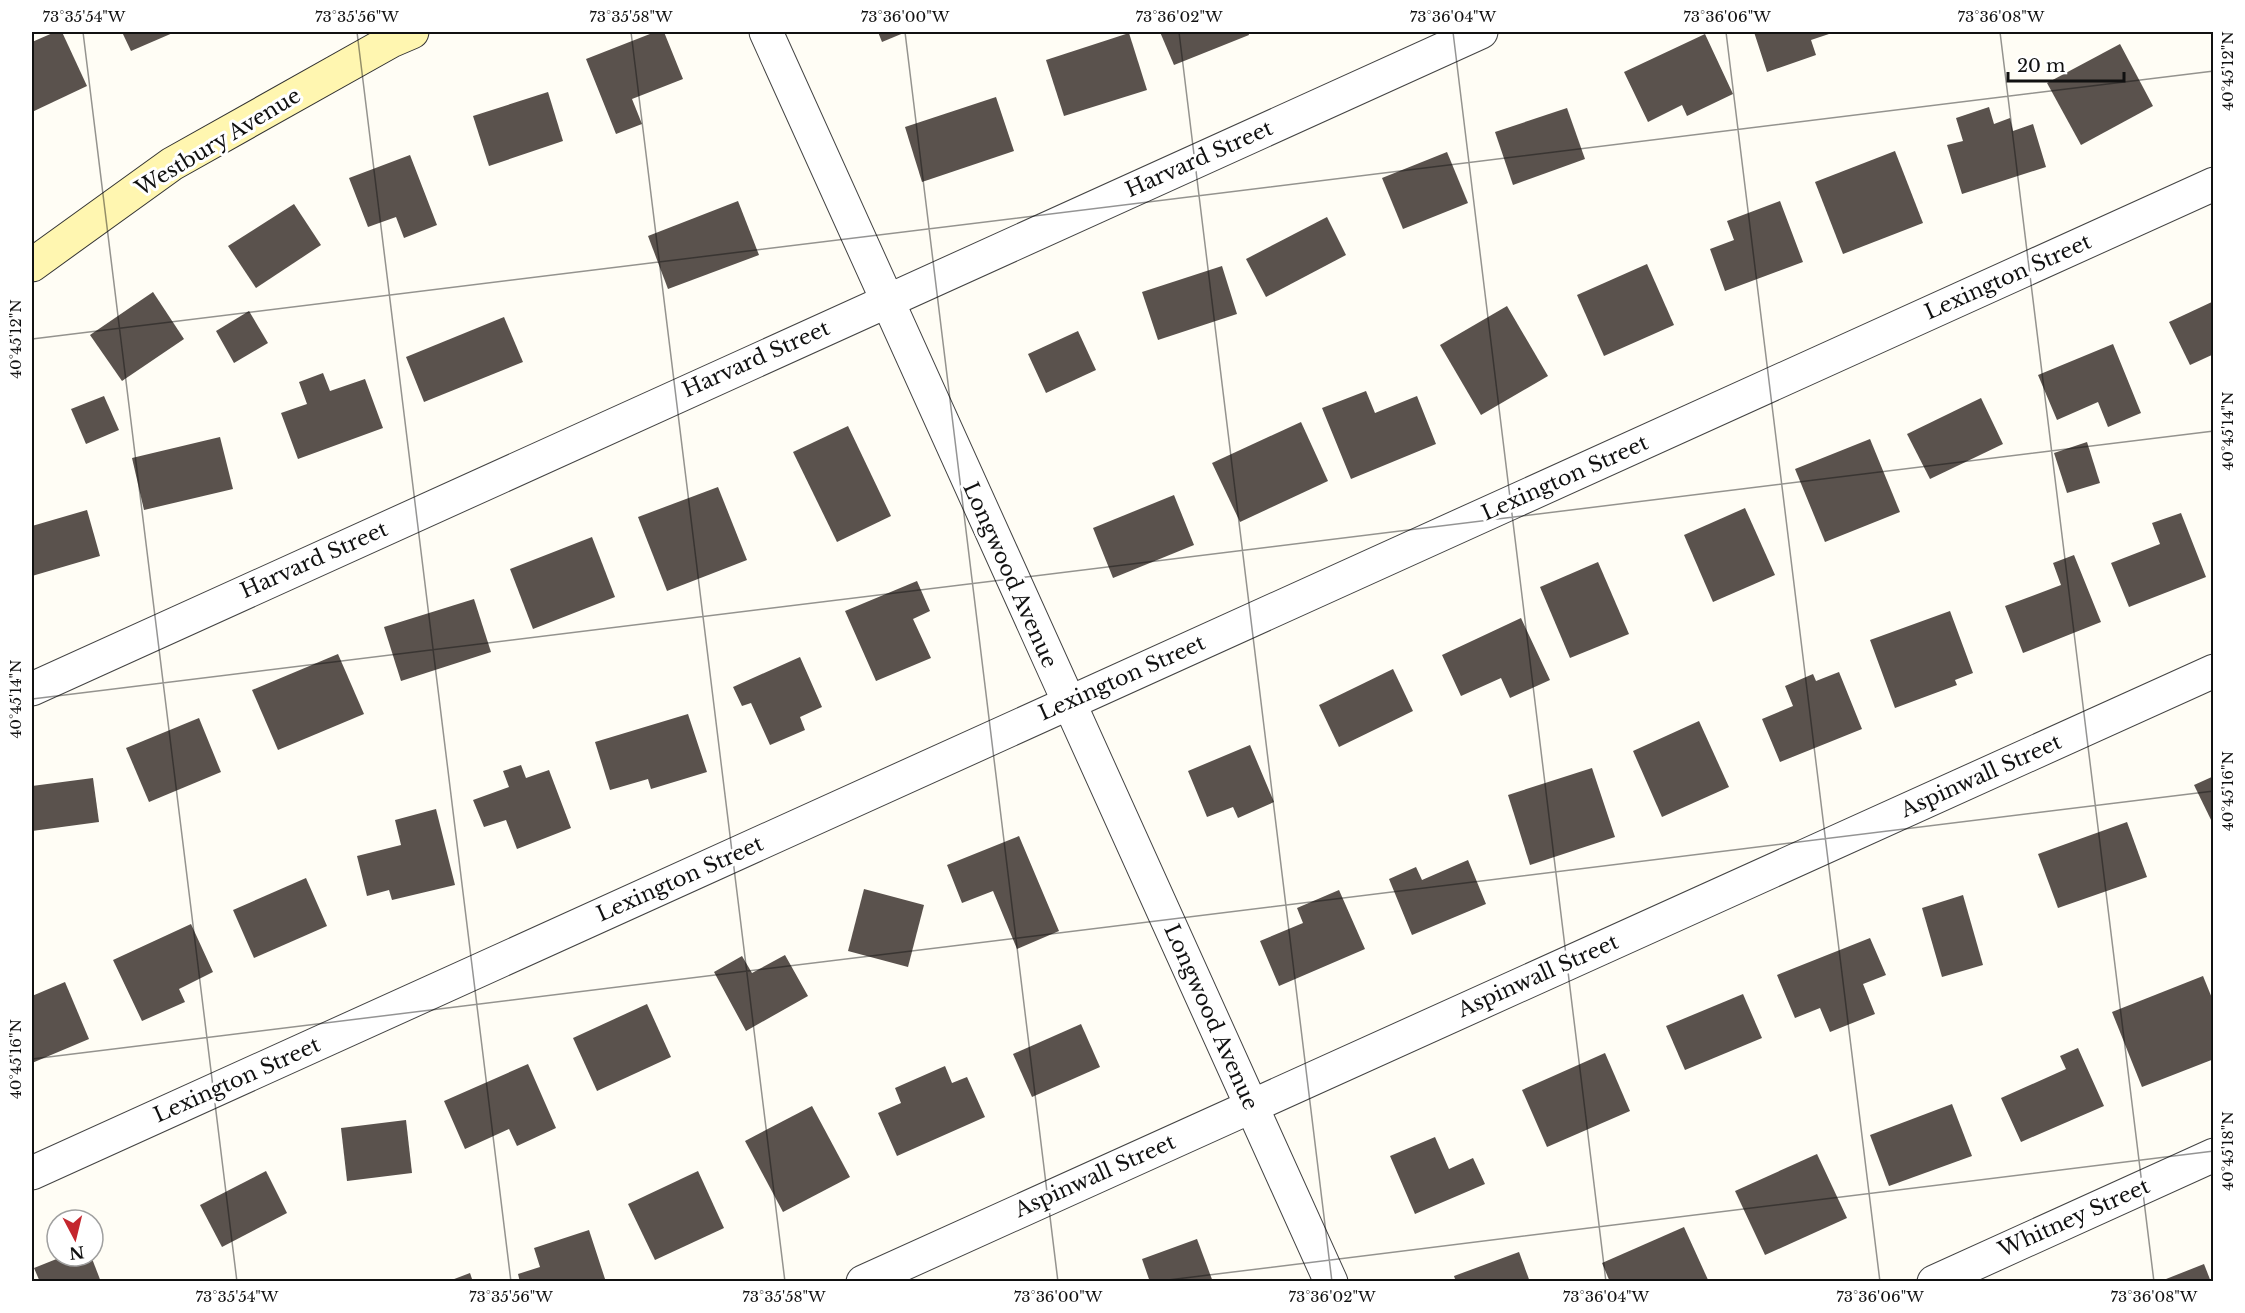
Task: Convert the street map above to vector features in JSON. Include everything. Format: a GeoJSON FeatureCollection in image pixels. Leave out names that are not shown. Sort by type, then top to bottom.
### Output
{"type":"FeatureCollection","features":[{"type":"Feature","properties":{"kind":"main road","name":"Westbury Avenue"},"geometry":{"type":"LineString","coordinates":[[32,265],[171,164],[412,32]]}},
{"type":"Feature","properties":{"kind":"street","name":"Longwood Avenue"},"geometry":{"type":"LineString","coordinates":[[766,32],[1331,1281]]}},
{"type":"Feature","properties":{"kind":"street","name":"Harvard Street"},"geometry":{"type":"LineString","coordinates":[[32,688],[1481,32]]}},
{"type":"Feature","properties":{"kind":"street","name":"Lexington Street"},"geometry":{"type":"LineString","coordinates":[[32,1173],[2214,184]]}},
{"type":"Feature","properties":{"kind":"street","name":"Aspinwall Street"},"geometry":{"type":"LineString","coordinates":[[863,1281],[2214,671]]}},
{"type":"Feature","properties":{"kind":"street","name":"Whitney Street"},"geometry":{"type":"LineString","coordinates":[[1934,1281],[2214,1155]]}},
{"type":"Feature","properties":{"kind":"building"},"geometry":{"type":"Polygon","coordinates":[[[55,32],[62,32],[87,86],[32,112],[32,42],[55,32]]]}},
{"type":"Feature","properties":{"kind":"building"},"geometry":{"type":"Polygon","coordinates":[[[122,32],[175,32],[131,51],[122,32]]]}},
{"type":"Feature","properties":{"kind":"building"},"geometry":{"type":"Polygon","coordinates":[[[655,32],[664,32],[683,79],[632,99],[642,124],[616,134],[586,59],[655,32]]]}},
{"type":"Feature","properties":{"kind":"building"},"geometry":{"type":"Polygon","coordinates":[[[878,32],[906,32],[882,42],[878,32]]]}},
{"type":"Feature","properties":{"kind":"building"},"geometry":{"type":"Polygon","coordinates":[[[1160,32],[1248,32],[1249,35],[1174,65],[1160,32]]]}},
{"type":"Feature","properties":{"kind":"building"},"geometry":{"type":"Polygon","coordinates":[[[1754,32],[1835,32],[1811,40],[1816,55],[1767,72],[1754,32]]]}},
{"type":"Feature","properties":{"kind":"building"},"geometry":{"type":"Polygon","coordinates":[[[1129,33],[1147,90],[1064,116],[1046,60],[1129,33]]]}},
{"type":"Feature","properties":{"kind":"building"},"geometry":{"type":"Polygon","coordinates":[[[1705,34],[1733,94],[1687,116],[1682,105],[1648,122],[1624,72],[1705,34]]]}},
{"type":"Feature","properties":{"kind":"building"},"geometry":{"type":"Polygon","coordinates":[[[2120,44],[2153,106],[2081,145],[2047,83],[2120,44]]]}},
{"type":"Feature","properties":{"kind":"building"},"geometry":{"type":"Polygon","coordinates":[[[548,92],[563,141],[489,166],[473,116],[548,92]]]}},
{"type":"Feature","properties":{"kind":"building"},"geometry":{"type":"Polygon","coordinates":[[[996,97],[1014,151],[922,182],[905,127],[996,97]]]}},
{"type":"Feature","properties":{"kind":"building"},"geometry":{"type":"Polygon","coordinates":[[[1989,107],[1994,124],[2010,118],[2013,131],[2033,124],[2046,167],[1962,194],[1947,145],[1963,141],[1956,118],[1989,107]]]}},
{"type":"Feature","properties":{"kind":"building"},"geometry":{"type":"Polygon","coordinates":[[[1567,108],[1585,159],[1513,185],[1495,132],[1567,108]]]}},
{"type":"Feature","properties":{"kind":"building"},"geometry":{"type":"Polygon","coordinates":[[[1895,151],[1923,223],[1843,254],[1815,182],[1895,151]]]}},
{"type":"Feature","properties":{"kind":"building"},"geometry":{"type":"Polygon","coordinates":[[[1447,152],[1468,203],[1403,229],[1382,178],[1447,152]]]}},
{"type":"Feature","properties":{"kind":"building"},"geometry":{"type":"Polygon","coordinates":[[[410,155],[437,225],[404,238],[396,217],[368,227],[349,178],[410,155]]]}},
{"type":"Feature","properties":{"kind":"building"},"geometry":{"type":"Polygon","coordinates":[[[738,201],[759,255],[668,289],[648,236],[738,201]]]}},
{"type":"Feature","properties":{"kind":"building"},"geometry":{"type":"Polygon","coordinates":[[[1780,201],[1803,262],[1725,291],[1710,249],[1734,240],[1727,221],[1780,201]]]}},
{"type":"Feature","properties":{"kind":"building"},"geometry":{"type":"Polygon","coordinates":[[[294,204],[321,245],[256,288],[228,246],[294,204]]]}},
{"type":"Feature","properties":{"kind":"building"},"geometry":{"type":"Polygon","coordinates":[[[1327,217],[1346,255],[1266,297],[1246,259],[1327,217]]]}},
{"type":"Feature","properties":{"kind":"building"},"geometry":{"type":"Polygon","coordinates":[[[1647,264],[1674,325],[1604,356],[1577,295],[1647,264]]]}},
{"type":"Feature","properties":{"kind":"building"},"geometry":{"type":"Polygon","coordinates":[[[1222,266],[1237,314],[1158,340],[1142,292],[1222,266]]]}},
{"type":"Feature","properties":{"kind":"building"},"geometry":{"type":"Polygon","coordinates":[[[153,292],[184,339],[122,381],[90,335],[153,292]]]}},
{"type":"Feature","properties":{"kind":"building"},"geometry":{"type":"Polygon","coordinates":[[[2214,301],[2214,354],[2190,365],[2169,322],[2214,301]]]}},
{"type":"Feature","properties":{"kind":"building"},"geometry":{"type":"Polygon","coordinates":[[[1507,306],[1548,376],[1481,415],[1440,345],[1507,306]]]}},
{"type":"Feature","properties":{"kind":"building"},"geometry":{"type":"Polygon","coordinates":[[[249,311],[268,343],[234,363],[216,331],[249,311]]]}},
{"type":"Feature","properties":{"kind":"building"},"geometry":{"type":"Polygon","coordinates":[[[504,317],[523,362],[424,402],[406,357],[504,317]]]}},
{"type":"Feature","properties":{"kind":"building"},"geometry":{"type":"Polygon","coordinates":[[[1078,331],[1096,370],[1046,393],[1028,354],[1078,331]]]}},
{"type":"Feature","properties":{"kind":"building"},"geometry":{"type":"Polygon","coordinates":[[[2113,344],[2141,413],[2108,427],[2098,402],[2057,420],[2038,375],[2113,344]]]}},
{"type":"Feature","properties":{"kind":"building"},"geometry":{"type":"Polygon","coordinates":[[[323,373],[330,391],[365,379],[383,428],[298,459],[281,413],[307,404],[299,382],[323,373]]]}},
{"type":"Feature","properties":{"kind":"building"},"geometry":{"type":"Polygon","coordinates":[[[1366,391],[1375,413],[1417,396],[1436,444],[1351,479],[1322,408],[1366,391]]]}},
{"type":"Feature","properties":{"kind":"building"},"geometry":{"type":"Polygon","coordinates":[[[104,396],[119,430],[86,444],[71,409],[104,396]]]}},
{"type":"Feature","properties":{"kind":"building"},"geometry":{"type":"Polygon","coordinates":[[[1981,398],[2003,444],[1930,479],[1907,434],[1981,398]]]}},
{"type":"Feature","properties":{"kind":"building"},"geometry":{"type":"Polygon","coordinates":[[[1301,422],[1328,481],[1240,522],[1212,463],[1301,422]]]}},
{"type":"Feature","properties":{"kind":"building"},"geometry":{"type":"Polygon","coordinates":[[[848,426],[891,516],[837,542],[793,452],[848,426]]]}},
{"type":"Feature","properties":{"kind":"building"},"geometry":{"type":"Polygon","coordinates":[[[220,437],[233,489],[144,510],[132,458],[220,437]]]}},
{"type":"Feature","properties":{"kind":"building"},"geometry":{"type":"Polygon","coordinates":[[[1870,439],[1900,512],[1825,542],[1795,469],[1870,439]]]}},
{"type":"Feature","properties":{"kind":"building"},"geometry":{"type":"Polygon","coordinates":[[[2087,442],[2100,483],[2067,493],[2054,453],[2087,442]]]}},
{"type":"Feature","properties":{"kind":"building"},"geometry":{"type":"Polygon","coordinates":[[[718,487],[747,560],[667,591],[638,517],[718,487]]]}},
{"type":"Feature","properties":{"kind":"building"},"geometry":{"type":"Polygon","coordinates":[[[1174,495],[1194,545],[1113,578],[1093,528],[1174,495]]]}},
{"type":"Feature","properties":{"kind":"building"},"geometry":{"type":"Polygon","coordinates":[[[1745,508],[1775,575],[1713,602],[1684,535],[1745,508]]]}},
{"type":"Feature","properties":{"kind":"building"},"geometry":{"type":"Polygon","coordinates":[[[87,510],[100,556],[32,576],[32,526],[87,510]]]}},
{"type":"Feature","properties":{"kind":"building"},"geometry":{"type":"Polygon","coordinates":[[[2181,513],[2206,577],[2129,607],[2111,563],[2160,544],[2152,523],[2181,513]]]}},
{"type":"Feature","properties":{"kind":"building"},"geometry":{"type":"Polygon","coordinates":[[[592,537],[615,597],[533,629],[510,569],[592,537]]]}},
{"type":"Feature","properties":{"kind":"building"},"geometry":{"type":"Polygon","coordinates":[[[2074,555],[2101,622],[2023,653],[2005,606],[2061,585],[2053,563],[2074,555]]]}},
{"type":"Feature","properties":{"kind":"building"},"geometry":{"type":"Polygon","coordinates":[[[1598,562],[1629,634],[1570,658],[1540,587],[1598,562]]]}},
{"type":"Feature","properties":{"kind":"building"},"geometry":{"type":"Polygon","coordinates":[[[917,581],[930,611],[913,619],[931,658],[876,681],[845,611],[917,581]]]}},
{"type":"Feature","properties":{"kind":"building"},"geometry":{"type":"Polygon","coordinates":[[[474,599],[491,652],[401,681],[384,627],[474,599]]]}},
{"type":"Feature","properties":{"kind":"building"},"geometry":{"type":"Polygon","coordinates":[[[1950,611],[1973,673],[1955,680],[1957,685],[1895,708],[1870,640],[1950,611]]]}},
{"type":"Feature","properties":{"kind":"building"},"geometry":{"type":"Polygon","coordinates":[[[1521,618],[1550,680],[1510,698],[1501,678],[1461,696],[1442,655],[1521,618]]]}},
{"type":"Feature","properties":{"kind":"building"},"geometry":{"type":"Polygon","coordinates":[[[338,654],[364,714],[278,750],[252,690],[338,654]]]}},
{"type":"Feature","properties":{"kind":"building"},"geometry":{"type":"Polygon","coordinates":[[[800,657],[822,707],[800,717],[805,730],[770,745],[751,703],[742,706],[733,687],[800,657]]]}},
{"type":"Feature","properties":{"kind":"building"},"geometry":{"type":"Polygon","coordinates":[[[1393,669],[1413,711],[1339,747],[1319,705],[1393,669]]]}},
{"type":"Feature","properties":{"kind":"building"},"geometry":{"type":"Polygon","coordinates":[[[1839,672],[1862,729],[1780,762],[1762,719],[1793,706],[1785,686],[1813,674],[1816,681],[1839,672]]]}},
{"type":"Feature","properties":{"kind":"building"},"geometry":{"type":"Polygon","coordinates":[[[688,714],[707,772],[651,789],[648,779],[610,790],[595,742],[688,714]]]}},
{"type":"Feature","properties":{"kind":"building"},"geometry":{"type":"Polygon","coordinates":[[[199,718],[221,772],[149,802],[126,748],[199,718]]]}},
{"type":"Feature","properties":{"kind":"building"},"geometry":{"type":"Polygon","coordinates":[[[1699,721],[1729,787],[1662,817],[1633,751],[1699,721]]]}},
{"type":"Feature","properties":{"kind":"building"},"geometry":{"type":"Polygon","coordinates":[[[1250,745],[1274,802],[1238,818],[1233,807],[1207,817],[1188,771],[1250,745]]]}},
{"type":"Feature","properties":{"kind":"building"},"geometry":{"type":"Polygon","coordinates":[[[521,765],[526,778],[549,770],[571,828],[517,849],[506,820],[484,827],[473,800],[509,787],[503,771],[521,765]]]}},
{"type":"Feature","properties":{"kind":"building"},"geometry":{"type":"Polygon","coordinates":[[[1592,768],[1615,837],[1530,865],[1508,795],[1592,768]]]}},
{"type":"Feature","properties":{"kind":"building"},"geometry":{"type":"Polygon","coordinates":[[[2214,776],[2214,826],[2194,785],[2214,776]]]}},
{"type":"Feature","properties":{"kind":"building"},"geometry":{"type":"Polygon","coordinates":[[[93,778],[99,822],[32,831],[32,786],[93,778]]]}},
{"type":"Feature","properties":{"kind":"building"},"geometry":{"type":"Polygon","coordinates":[[[436,809],[455,885],[392,900],[389,890],[367,896],[357,856],[401,845],[395,820],[436,809]]]}},
{"type":"Feature","properties":{"kind":"building"},"geometry":{"type":"Polygon","coordinates":[[[2127,822],[2147,877],[2058,908],[2038,854],[2127,822]]]}},
{"type":"Feature","properties":{"kind":"building"},"geometry":{"type":"Polygon","coordinates":[[[1019,836],[1059,931],[1017,949],[993,891],[962,903],[947,865],[1019,836]]]}},
{"type":"Feature","properties":{"kind":"building"},"geometry":{"type":"Polygon","coordinates":[[[1468,860],[1486,904],[1412,935],[1389,879],[1416,867],[1422,880],[1468,860]]]}},
{"type":"Feature","properties":{"kind":"building"},"geometry":{"type":"Polygon","coordinates":[[[306,878],[327,926],[254,958],[233,910],[306,878]]]}},
{"type":"Feature","properties":{"kind":"building"},"geometry":{"type":"Polygon","coordinates":[[[864,889],[924,905],[908,967],[848,951],[864,889]]]}},
{"type":"Feature","properties":{"kind":"building"},"geometry":{"type":"Polygon","coordinates":[[[1339,890],[1365,949],[1279,986],[1260,941],[1303,923],[1297,908],[1339,890]]]}},
{"type":"Feature","properties":{"kind":"building"},"geometry":{"type":"Polygon","coordinates":[[[1963,895],[1983,965],[1942,977],[1922,908],[1963,895]]]}},
{"type":"Feature","properties":{"kind":"building"},"geometry":{"type":"Polygon","coordinates":[[[191,924],[213,972],[179,989],[185,1002],[142,1021],[113,960],[191,924]]]}},
{"type":"Feature","properties":{"kind":"building"},"geometry":{"type":"Polygon","coordinates":[[[1870,938],[1886,975],[1863,984],[1875,1014],[1830,1032],[1820,1008],[1795,1018],[1777,975],[1870,938]]]}},
{"type":"Feature","properties":{"kind":"building"},"geometry":{"type":"Polygon","coordinates":[[[785,955],[808,996],[746,1031],[714,972],[742,956],[752,973],[785,955]]]}},
{"type":"Feature","properties":{"kind":"building"},"geometry":{"type":"Polygon","coordinates":[[[2203,976],[2214,1003],[2214,1059],[2142,1087],[2112,1012],[2203,976]]]}},
{"type":"Feature","properties":{"kind":"building"},"geometry":{"type":"Polygon","coordinates":[[[65,982],[89,1039],[32,1063],[32,996],[65,982]]]}},
{"type":"Feature","properties":{"kind":"building"},"geometry":{"type":"Polygon","coordinates":[[[1743,994],[1762,1038],[1685,1070],[1666,1026],[1743,994]]]}},
{"type":"Feature","properties":{"kind":"building"},"geometry":{"type":"Polygon","coordinates":[[[647,1004],[671,1057],[597,1091],[573,1038],[647,1004]]]}},
{"type":"Feature","properties":{"kind":"building"},"geometry":{"type":"Polygon","coordinates":[[[1081,1024],[1100,1067],[1032,1097],[1013,1054],[1081,1024]]]}},
{"type":"Feature","properties":{"kind":"building"},"geometry":{"type":"Polygon","coordinates":[[[2078,1048],[2104,1106],[2021,1142],[2001,1098],[2066,1069],[2060,1056],[2078,1048]]]}},
{"type":"Feature","properties":{"kind":"building"},"geometry":{"type":"Polygon","coordinates":[[[1605,1053],[1630,1111],[1547,1147],[1522,1090],[1605,1053]]]}},
{"type":"Feature","properties":{"kind":"building"},"geometry":{"type":"Polygon","coordinates":[[[528,1064],[556,1128],[517,1146],[509,1129],[465,1149],[444,1101],[528,1064]]]}},
{"type":"Feature","properties":{"kind":"building"},"geometry":{"type":"Polygon","coordinates":[[[945,1066],[952,1083],[967,1077],[985,1117],[897,1156],[878,1113],[901,1103],[895,1088],[945,1066]]]}},
{"type":"Feature","properties":{"kind":"building"},"geometry":{"type":"Polygon","coordinates":[[[1952,1104],[1972,1156],[1889,1186],[1870,1135],[1952,1104]]]}},
{"type":"Feature","properties":{"kind":"building"},"geometry":{"type":"Polygon","coordinates":[[[812,1106],[850,1177],[783,1212],[745,1141],[812,1106]]]}},
{"type":"Feature","properties":{"kind":"building"},"geometry":{"type":"Polygon","coordinates":[[[406,1120],[412,1173],[347,1181],[341,1128],[406,1120]]]}},
{"type":"Feature","properties":{"kind":"building"},"geometry":{"type":"Polygon","coordinates":[[[1435,1137],[1449,1169],[1473,1158],[1485,1184],[1415,1214],[1390,1156],[1435,1137]]]}},
{"type":"Feature","properties":{"kind":"building"},"geometry":{"type":"Polygon","coordinates":[[[1817,1154],[1847,1218],[1765,1255],[1735,1191],[1817,1154]]]}},
{"type":"Feature","properties":{"kind":"building"},"geometry":{"type":"Polygon","coordinates":[[[266,1171],[287,1213],[222,1247],[200,1205],[266,1171]]]}},
{"type":"Feature","properties":{"kind":"building"},"geometry":{"type":"Polygon","coordinates":[[[698,1171],[724,1228],[655,1260],[628,1204],[698,1171]]]}},
{"type":"Feature","properties":{"kind":"building"},"geometry":{"type":"Polygon","coordinates":[[[1684,1227],[1709,1282],[1610,1282],[1602,1263],[1684,1227]]]}},
{"type":"Feature","properties":{"kind":"building"},"geometry":{"type":"Polygon","coordinates":[[[589,1230],[606,1282],[520,1282],[518,1274],[540,1267],[534,1248],[589,1230]]]}},
{"type":"Feature","properties":{"kind":"building"},"geometry":{"type":"Polygon","coordinates":[[[1197,1239],[1213,1282],[1150,1282],[1142,1259],[1197,1239]]]}},
{"type":"Feature","properties":{"kind":"building"},"geometry":{"type":"Polygon","coordinates":[[[1519,1252],[1530,1282],[1456,1282],[1454,1276],[1519,1252]]]}},
{"type":"Feature","properties":{"kind":"building"},"geometry":{"type":"Polygon","coordinates":[[[45,1264],[45,1268],[96,1268],[101,1282],[40,1282],[34,1268],[45,1264]]]}},
{"type":"Feature","properties":{"kind":"building"},"geometry":{"type":"Polygon","coordinates":[[[2204,1264],[2211,1282],[2161,1282],[2161,1281],[2204,1264]]]}},
{"type":"Feature","properties":{"kind":"building"},"geometry":{"type":"Polygon","coordinates":[[[470,1273],[473,1282],[449,1282],[449,1281],[470,1273]]]}}]}
